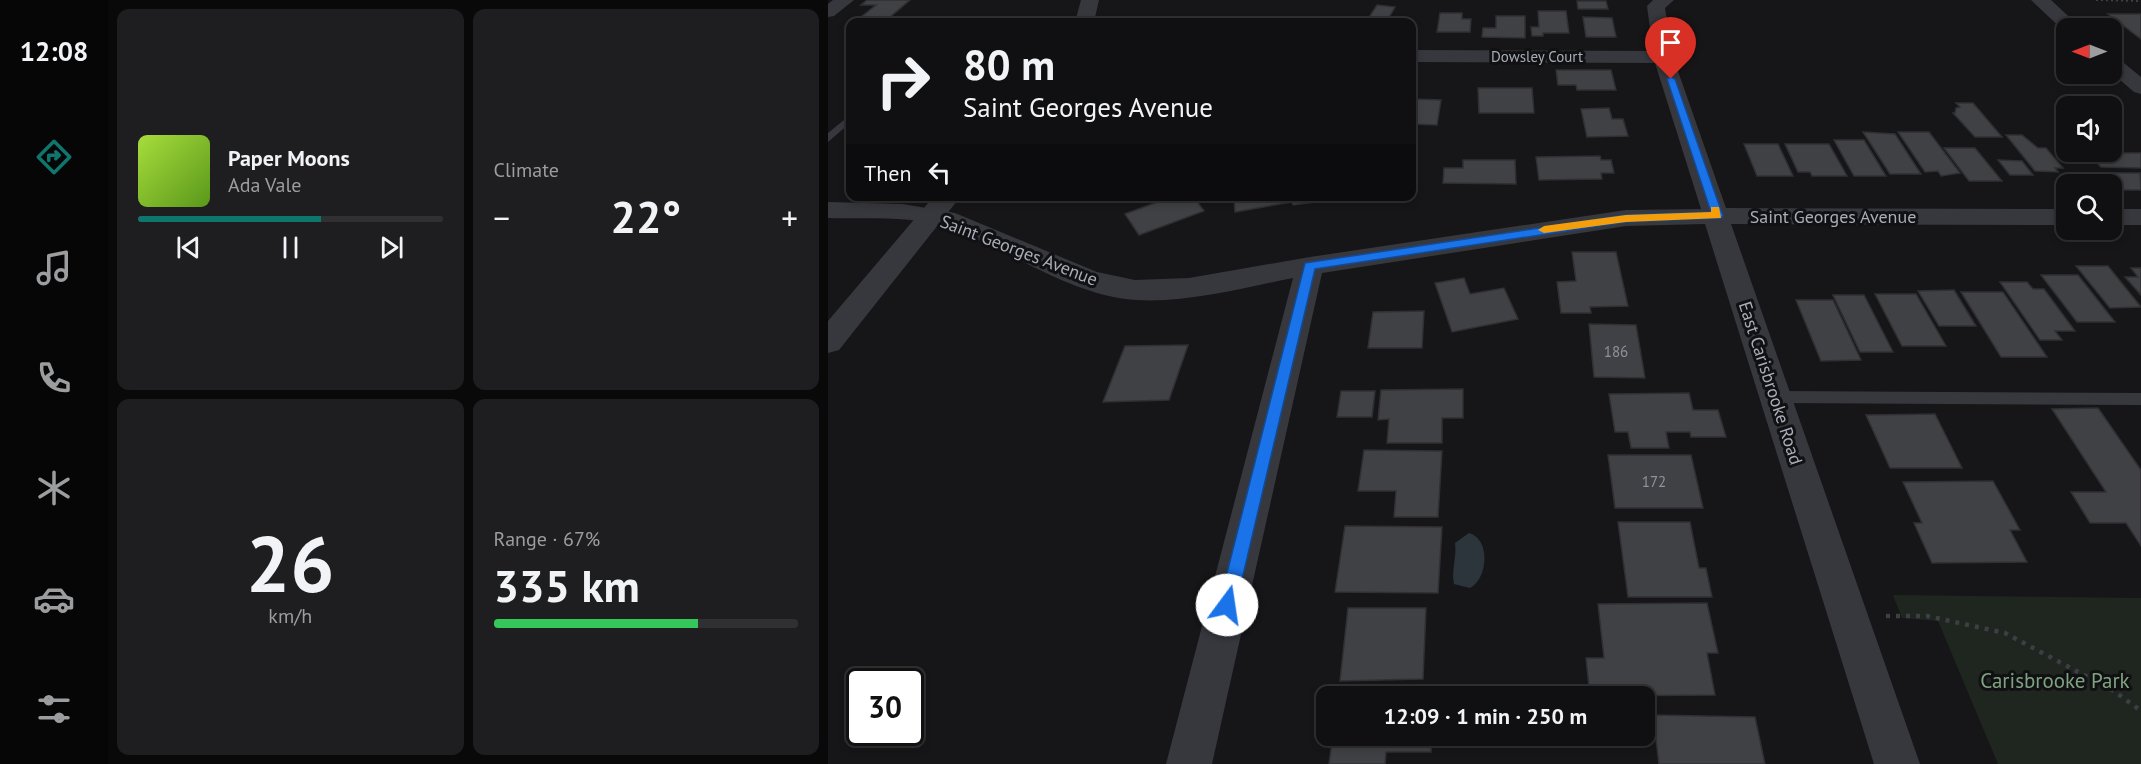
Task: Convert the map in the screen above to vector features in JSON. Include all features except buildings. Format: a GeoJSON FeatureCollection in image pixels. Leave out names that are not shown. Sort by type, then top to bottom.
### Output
{"type":"FeatureCollection","features":[{"type":"Feature","properties":{"kind":"street"},"geometry":{"type":"LineString","coordinates":[[828,12],[845,0]]}},
{"type":"Feature","properties":{"kind":"street"},"geometry":{"type":"LineString","coordinates":[[2040,0],[2061,18]]}},
{"type":"Feature","properties":{"kind":"street","name":"East Carisbrooke Road"},"geometry":{"type":"LineString","coordinates":[[1663,1],[1656,6],[1663,57],[1717,216],[1774,397],[1850,615],[1897,764]]}},
{"type":"Feature","properties":{"kind":"street","name":"Dowsley Court"},"geometry":{"type":"LineString","coordinates":[[1416,56],[1663,57]]}},
{"type":"Feature","properties":{"kind":"street"},"geometry":{"type":"LineString","coordinates":[[2122,72],[2141,88]]}},
{"type":"Feature","properties":{"kind":"street"},"geometry":{"type":"LineString","coordinates":[[828,342],[940,206]]}},
{"type":"Feature","properties":{"kind":"street","name":"Saint Georges Avenue"},"geometry":{"type":"LineString","coordinates":[[828,210],[903,212],[940,206],[957,222],[1090,280],[1135,290],[1189,288],[1310,266],[1626,218],[2056,216]]}},
{"type":"Feature","properties":{"kind":"street"},"geometry":{"type":"LineString","coordinates":[[2122,217],[2141,217]]}},
{"type":"Feature","properties":{"kind":"street"},"geometry":{"type":"LineString","coordinates":[[1189,764],[1310,266]]}},
{"type":"Feature","properties":{"kind":"lane"},"geometry":{"type":"LineString","coordinates":[[828,139],[846,122]]}},
{"type":"Feature","properties":{"kind":"lane"},"geometry":{"type":"LineString","coordinates":[[1774,397],[2141,399]]}},
{"type":"Feature","properties":{"kind":"path"},"geometry":{"type":"LineString","coordinates":[[2096,0],[2141,1]]}},
{"type":"Feature","properties":{"kind":"path"},"geometry":{"type":"LineString","coordinates":[[1850,615],[1927,616],[2005,633],[2114,691],[2141,711]]}},
{"type":"Feature","properties":{"kind":"green space","name":"Carisbrooke Park"},"geometry":{"type":"Polygon","coordinates":[[[1893,595],[2141,598],[2141,764],[1998,764],[1938,621],[1902,618],[1893,595]]]}},
{"type":"Feature","properties":{"kind":"shaded area"},"geometry":{"type":"Polygon","coordinates":[[[1469,533],[1481,543],[1484,551],[1481,576],[1470,588],[1454,584],[1453,574],[1455,543],[1469,533]]]}},
{"type":"Feature","properties":{"kind":"slow traffic"},"geometry":{"type":"LineString","coordinates":[[1544,230],[1626,218],[1717,216],[1715,209]]}},
{"type":"Feature","properties":{"kind":"route"},"geometry":{"type":"LineString","coordinates":[[1227,605],[1310,266],[1626,218],[1717,216],[1671,79]]}}]}
